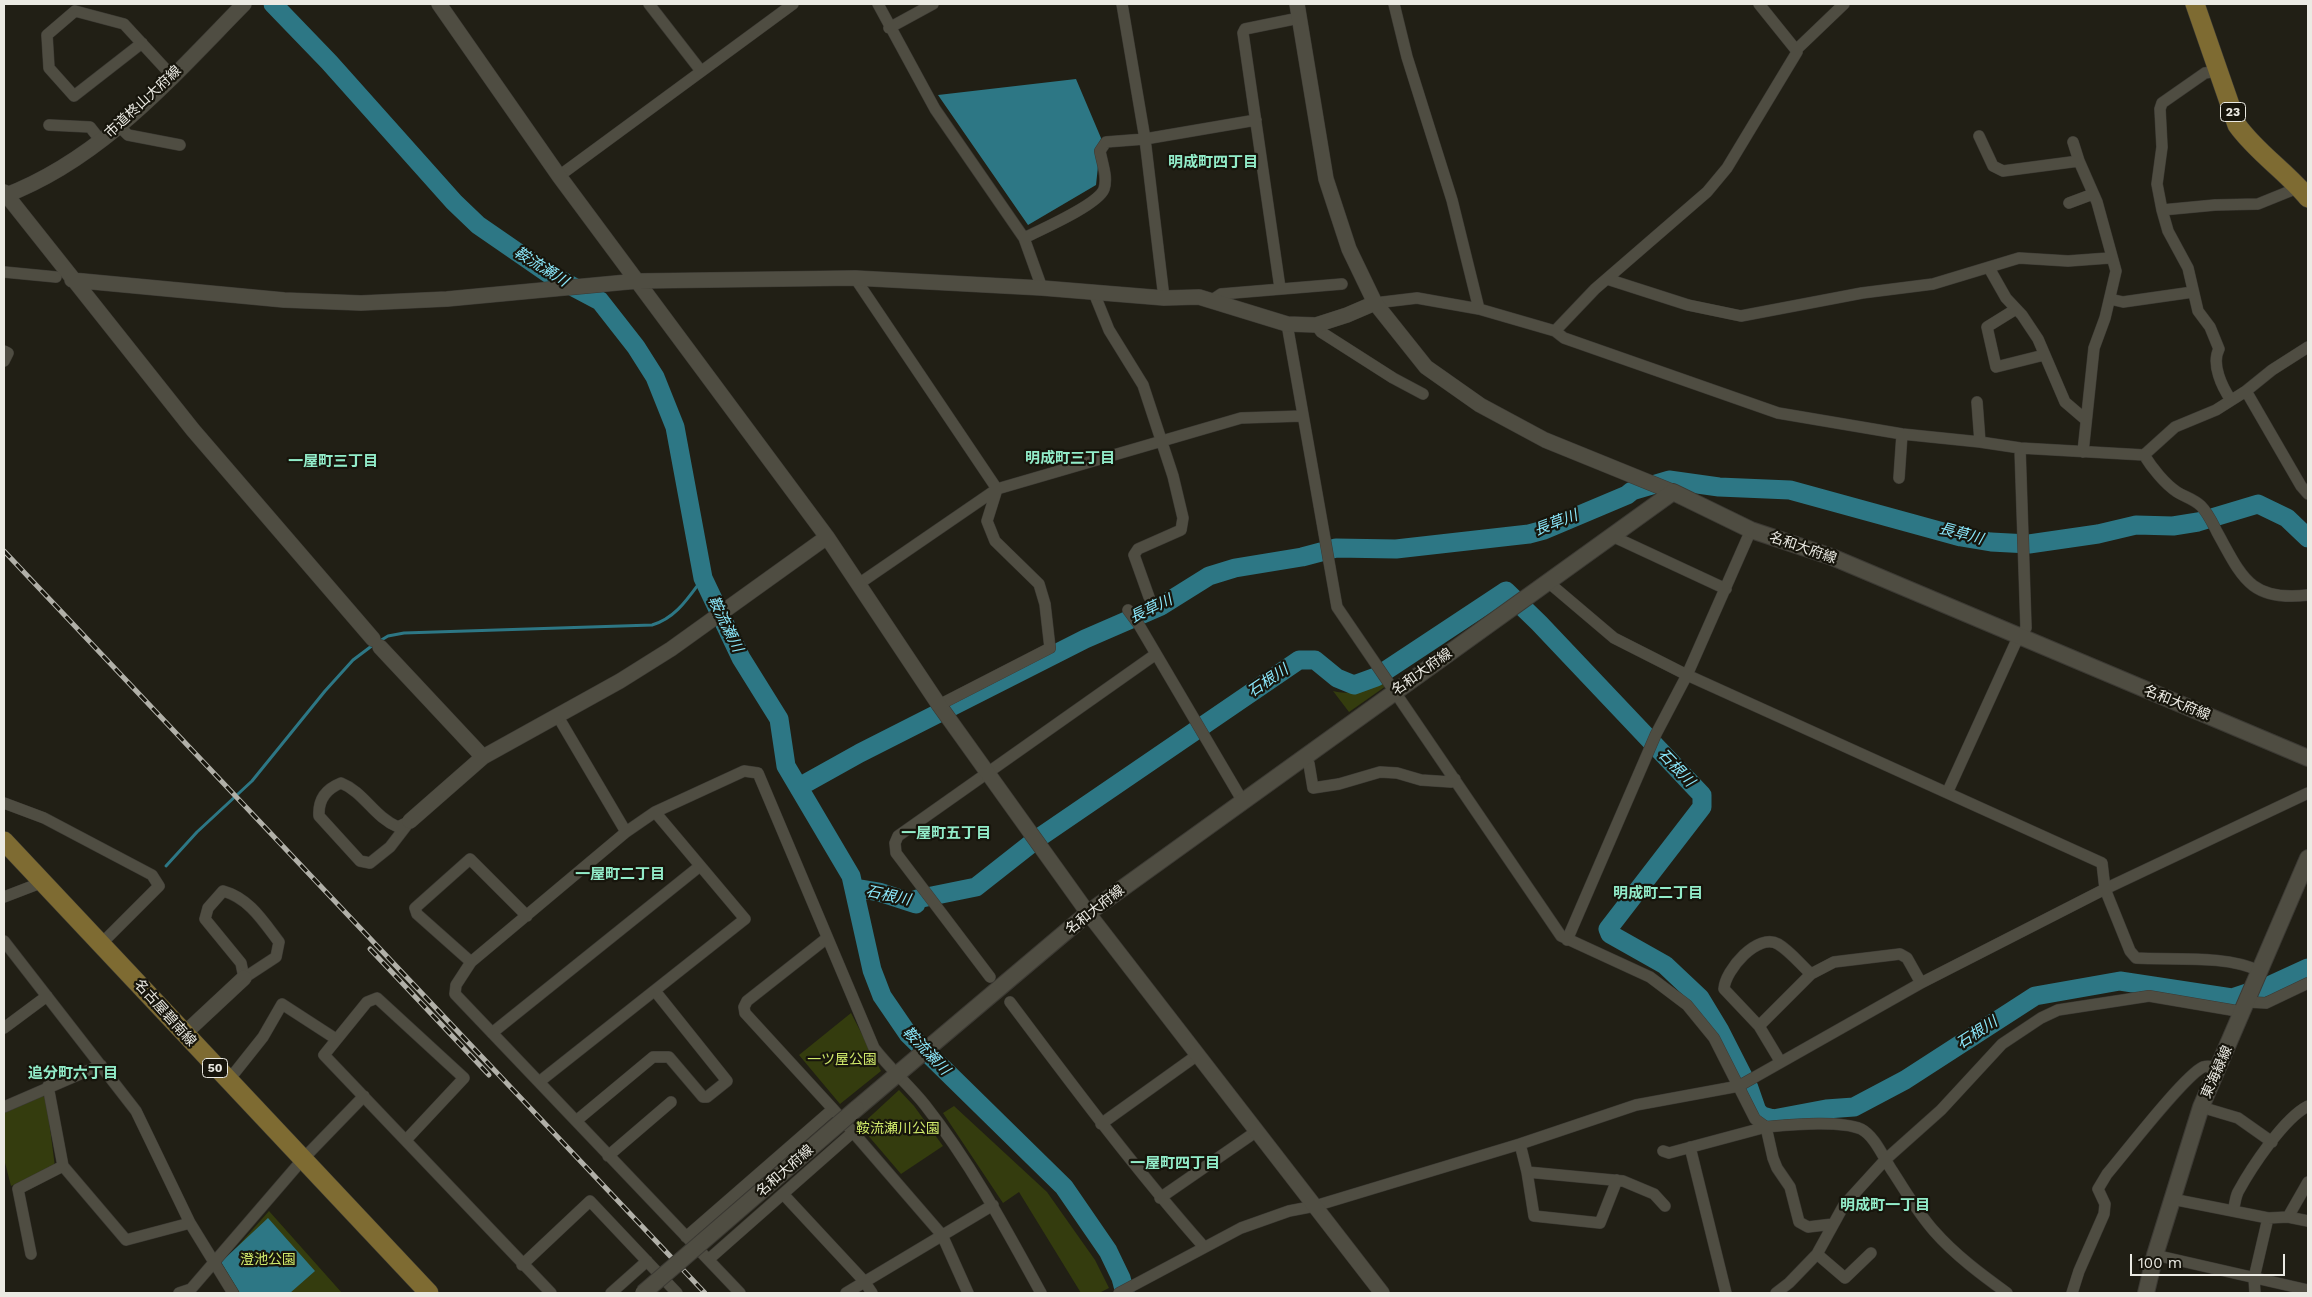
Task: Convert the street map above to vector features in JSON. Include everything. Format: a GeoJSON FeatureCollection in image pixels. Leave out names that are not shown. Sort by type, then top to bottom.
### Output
{"type":"FeatureCollection","features":[{"type":"Feature","properties":{"kind":"main road","name":"23"},"geometry":{"type":"LineString","coordinates":[[2195,4],[2237,125],[2248,140],[2304,192]]}},
{"type":"Feature","properties":{"kind":"main road","name":"名和大府線"},"geometry":{"type":"LineString","coordinates":[[643,1293],[943,1034],[1088,913],[1242,800],[1612,536],[1669,490],[1751,530],[1832,557],[2021,635],[2154,694],[2243,729],[2308,758]]}},
{"type":"Feature","properties":{"kind":"main road","name":"名古屋碧南線"},"geometry":{"type":"LineString","coordinates":[[4,841],[102,944],[228,1082],[428,1293]]}},
{"type":"Feature","properties":{"kind":"main road","name":"東海緑線"},"geometry":{"type":"LineString","coordinates":[[2146,1293],[2155,1255],[2201,1107],[2308,860]]}},
{"type":"Feature","properties":{"kind":"street","name":"市道柊山大府線"},"geometry":{"type":"LineString","coordinates":[[5,195],[69,163],[101,141],[137,112],[244,4]]}},
{"type":"Feature","properties":{"kind":"street"},"geometry":{"type":"LineString","coordinates":[[440,4],[559,176],[860,583],[943,710],[1047,853],[1088,913],[1196,1056],[1382,1293]]}},
{"type":"Feature","properties":{"kind":"street"},"geometry":{"type":"LineString","coordinates":[[649,4],[701,71]]}},
{"type":"Feature","properties":{"kind":"street"},"geometry":{"type":"LineString","coordinates":[[559,176],[793,4]]}},
{"type":"Feature","properties":{"kind":"street"},"geometry":{"type":"LineString","coordinates":[[878,4],[889,28],[935,109],[1024,238],[1042,288]]}},
{"type":"Feature","properties":{"kind":"street"},"geometry":{"type":"LineString","coordinates":[[889,28],[933,4]]}},
{"type":"Feature","properties":{"kind":"street"},"geometry":{"type":"LineString","coordinates":[[1122,4],[1145,139],[1164,298]]}},
{"type":"Feature","properties":{"kind":"street"},"geometry":{"type":"LineString","coordinates":[[1394,4],[1407,57],[1452,200],[1479,309]]}},
{"type":"Feature","properties":{"kind":"street"},"geometry":{"type":"LineString","coordinates":[[1759,4],[1796,50]]}},
{"type":"Feature","properties":{"kind":"street"},"geometry":{"type":"LineString","coordinates":[[1555,331],[1607,279],[1707,192],[1727,168],[1797,52],[1796,50],[1844,4]]}},
{"type":"Feature","properties":{"kind":"street"},"geometry":{"type":"LineString","coordinates":[[142,43],[74,96],[49,68],[47,35],[75,11],[124,24],[142,43],[172,76]]}},
{"type":"Feature","properties":{"kind":"street"},"geometry":{"type":"LineString","coordinates":[[1280,288],[1243,33],[1244,29],[1298,11],[1325,170],[1333,204],[1355,263],[1375,303],[1426,367],[1480,404],[1545,440],[1669,490]]}},
{"type":"Feature","properties":{"kind":"street"},"geometry":{"type":"LineString","coordinates":[[2218,71],[2205,73],[2162,102],[2160,109],[2162,147],[2157,184],[2168,231],[2188,268],[2198,312],[2210,327],[2218,349],[2215,357],[2216,365],[2231,400]]}},
{"type":"Feature","properties":{"kind":"street"},"geometry":{"type":"LineString","coordinates":[[1024,238],[1077,211],[1098,197],[1104,190],[1105,176],[1100,151],[1106,142],[1145,139],[1256,120]]}},
{"type":"Feature","properties":{"kind":"street"},"geometry":{"type":"LineString","coordinates":[[49,125],[90,127],[101,141]]}},
{"type":"Feature","properties":{"kind":"street"},"geometry":{"type":"LineString","coordinates":[[119,126],[128,135],[180,145]]}},
{"type":"Feature","properties":{"kind":"street"},"geometry":{"type":"LineString","coordinates":[[1979,136],[1993,166],[2003,171],[2080,161]]}},
{"type":"Feature","properties":{"kind":"street"},"geometry":{"type":"LineString","coordinates":[[2073,142],[2093,194],[2116,272],[2110,299],[2094,348],[2082,452]]}},
{"type":"Feature","properties":{"kind":"street"},"geometry":{"type":"LineString","coordinates":[[2162,210],[2215,205],[2258,204],[2304,192]]}},
{"type":"Feature","properties":{"kind":"street"},"geometry":{"type":"LineString","coordinates":[[2069,203],[2093,194]]}},
{"type":"Feature","properties":{"kind":"street"},"geometry":{"type":"LineString","coordinates":[[5,195],[193,430],[376,643],[483,757]]}},
{"type":"Feature","properties":{"kind":"street"},"geometry":{"type":"LineString","coordinates":[[1607,279],[1688,305],[1741,316],[1870,292],[1933,284],[2019,258],[2068,261],[2108,258]]}},
{"type":"Feature","properties":{"kind":"street"},"geometry":{"type":"LineString","coordinates":[[1989,268],[2006,298],[2016,308],[2038,339],[2065,402],[2086,420]]}},
{"type":"Feature","properties":{"kind":"street"},"geometry":{"type":"LineString","coordinates":[[4,272],[56,277]]}},
{"type":"Feature","properties":{"kind":"street"},"geometry":{"type":"LineString","coordinates":[[72,280],[284,300],[361,303],[447,299],[638,281],[855,278],[1042,288],[1164,298],[1199,297],[1287,324],[1316,325],[1375,303],[1417,298],[1479,309],[1555,331],[1564,338],[1759,408],[1902,434],[2020,448],[2144,455],[2175,427],[2216,410],[2272,370],[2308,348]]}},
{"type":"Feature","properties":{"kind":"street"},"geometry":{"type":"LineString","coordinates":[[855,278],[997,489]]}},
{"type":"Feature","properties":{"kind":"street"},"geometry":{"type":"LineString","coordinates":[[1212,300],[1222,294],[1342,284]]}},
{"type":"Feature","properties":{"kind":"street"},"geometry":{"type":"LineString","coordinates":[[2110,299],[2123,302],[2193,292]]}},
{"type":"Feature","properties":{"kind":"street"},"geometry":{"type":"LineString","coordinates":[[1094,293],[1109,330],[1144,385],[1174,476],[1183,518],[1181,530],[1138,549],[1134,555],[1149,596]]}},
{"type":"Feature","properties":{"kind":"street"},"geometry":{"type":"LineString","coordinates":[[2016,308],[1987,327],[1996,367],[2044,355]]}},
{"type":"Feature","properties":{"kind":"street"},"geometry":{"type":"LineString","coordinates":[[1287,324],[1337,607],[1562,936],[1567,940],[1650,977],[1687,1005],[1714,1038],[1744,1083],[1755,1119],[1766,1127],[1773,1158],[1790,1187],[1799,1222],[1808,1227],[1833,1224]]}},
{"type":"Feature","properties":{"kind":"street"},"geometry":{"type":"LineString","coordinates":[[1316,325],[1321,332],[1423,394]]}},
{"type":"Feature","properties":{"kind":"street"},"geometry":{"type":"LineString","coordinates":[[4,351],[8,353],[4,362]]}},
{"type":"Feature","properties":{"kind":"street"},"geometry":{"type":"LineString","coordinates":[[2246,390],[2307,491]]}},
{"type":"Feature","properties":{"kind":"street"},"geometry":{"type":"LineString","coordinates":[[1977,402],[1980,442]]}},
{"type":"Feature","properties":{"kind":"street"},"geometry":{"type":"LineString","coordinates":[[860,583],[997,489],[1241,418],[1302,416]]}},
{"type":"Feature","properties":{"kind":"street"},"geometry":{"type":"LineString","coordinates":[[1899,478],[1902,434]]}},
{"type":"Feature","properties":{"kind":"street"},"geometry":{"type":"LineString","coordinates":[[1948,791],[2026,628],[2020,448]]}},
{"type":"Feature","properties":{"kind":"street"},"geometry":{"type":"LineString","coordinates":[[2144,455],[2150,465],[2176,492],[2193,500],[2206,512],[2238,570],[2260,591],[2275,595],[2308,595]]}},
{"type":"Feature","properties":{"kind":"street"},"geometry":{"type":"LineString","coordinates":[[943,710],[1050,648],[1045,604],[1039,584],[995,541],[987,521],[997,489]]}},
{"type":"Feature","properties":{"kind":"street"},"geometry":{"type":"LineString","coordinates":[[1567,940],[1656,734],[1687,674],[1751,530]]}},
{"type":"Feature","properties":{"kind":"street"},"geometry":{"type":"LineString","coordinates":[[1612,536],[1726,589]]}},
{"type":"Feature","properties":{"kind":"street"},"geometry":{"type":"LineString","coordinates":[[410,821],[398,827],[384,821],[352,787],[341,783],[330,787],[318,804],[319,816],[360,861],[370,863],[390,847],[410,821],[483,757],[620,681],[701,627],[827,537]]}},
{"type":"Feature","properties":{"kind":"street"},"geometry":{"type":"LineString","coordinates":[[1548,582],[1614,638],[1687,674],[1948,791],[2102,863],[2105,889],[2130,951],[2136,958],[2228,961],[2247,965],[2258,974]]}},
{"type":"Feature","properties":{"kind":"street"},"geometry":{"type":"LineString","coordinates":[[1128,610],[1139,624],[1242,800]]}},
{"type":"Feature","properties":{"kind":"street"},"geometry":{"type":"LineString","coordinates":[[990,977],[896,853],[895,843],[898,836],[987,771],[1156,654]]}},
{"type":"Feature","properties":{"kind":"street"},"geometry":{"type":"LineString","coordinates":[[557,715],[626,832]]}},
{"type":"Feature","properties":{"kind":"street"},"geometry":{"type":"LineString","coordinates":[[1304,756],[1309,764],[1313,788],[1338,784],[1380,772],[1397,773],[1421,780],[1451,782],[1454,779]]}},
{"type":"Feature","properties":{"kind":"street"},"geometry":{"type":"LineString","coordinates":[[740,1293],[455,994],[456,985],[471,962],[626,832],[655,812],[744,771],[758,773],[874,1048],[925,1105],[994,1205],[1041,1293]]}},
{"type":"Feature","properties":{"kind":"street"},"geometry":{"type":"LineString","coordinates":[[1119,1293],[1141,1287],[1204,1247],[1242,1228],[1289,1211],[1315,1206],[1520,1144],[1636,1105],[1744,1083],[1921,983],[2105,889],[2308,793]]}},
{"type":"Feature","properties":{"kind":"street"},"geometry":{"type":"LineString","coordinates":[[4,803],[44,818],[152,875],[158,886],[102,944]]}},
{"type":"Feature","properties":{"kind":"street"},"geometry":{"type":"LineString","coordinates":[[539,1082],[745,919],[655,812]]}},
{"type":"Feature","properties":{"kind":"street"},"geometry":{"type":"LineString","coordinates":[[471,962],[417,914],[415,908],[470,859],[527,916]]}},
{"type":"Feature","properties":{"kind":"street"},"geometry":{"type":"LineString","coordinates":[[492,1033],[700,866]]}},
{"type":"Feature","properties":{"kind":"street"},"geometry":{"type":"LineString","coordinates":[[4,897],[43,882]]}},
{"type":"Feature","properties":{"kind":"street"},"geometry":{"type":"LineString","coordinates":[[184,1034],[244,978],[276,957],[278,942],[261,917],[238,895],[223,891],[208,908],[205,920],[241,963],[244,978]]}},
{"type":"Feature","properties":{"kind":"street"},"geometry":{"type":"LineString","coordinates":[[827,938],[747,1001],[744,1008],[745,1013],[833,1109],[942,1235],[968,1293]]}},
{"type":"Feature","properties":{"kind":"street"},"geometry":{"type":"LineString","coordinates":[[4,941],[136,1111],[190,1223],[216,1262],[233,1293]]}},
{"type":"Feature","properties":{"kind":"street"},"geometry":{"type":"LineString","coordinates":[[1780,1061],[1760,1026],[1724,989],[1724,980],[1744,953],[1766,942],[1777,944],[1810,974]]}},
{"type":"Feature","properties":{"kind":"street"},"geometry":{"type":"LineString","coordinates":[[1760,1026],[1810,974],[1834,962],[1900,954],[1907,958],[1921,983]]}},
{"type":"Feature","properties":{"kind":"street"},"geometry":{"type":"LineString","coordinates":[[1776,1293],[1789,1283],[1817,1254],[1844,1205],[1885,1160],[1941,1110],[2002,1044],[2041,1018],[2058,1010],[2149,996],[2246,1005],[2266,1003],[2308,984]]}},
{"type":"Feature","properties":{"kind":"street"},"geometry":{"type":"LineString","coordinates":[[576,1121],[653,1057],[669,1057],[703,1097],[707,1097],[728,1081],[655,991]]}},
{"type":"Feature","properties":{"kind":"street"},"geometry":{"type":"LineString","coordinates":[[4,1028],[47,996]]}},
{"type":"Feature","properties":{"kind":"street"},"geometry":{"type":"LineString","coordinates":[[406,1140],[464,1078],[415,1030],[377,998],[368,1002],[324,1055],[551,1293]]}},
{"type":"Feature","properties":{"kind":"street"},"geometry":{"type":"LineString","coordinates":[[1010,1002],[1101,1124],[1160,1198],[1204,1247]]}},
{"type":"Feature","properties":{"kind":"street"},"geometry":{"type":"LineString","coordinates":[[228,1082],[263,1037],[282,1004],[336,1039]]}},
{"type":"Feature","properties":{"kind":"street"},"geometry":{"type":"LineString","coordinates":[[1101,1124],[1196,1056]]}},
{"type":"Feature","properties":{"kind":"street"},"geometry":{"type":"LineString","coordinates":[[4,1107],[101,1064]]}},
{"type":"Feature","properties":{"kind":"street"},"geometry":{"type":"LineString","coordinates":[[2072,1293],[2079,1271],[2104,1214],[2105,1204],[2098,1190],[2107,1174],[2186,1081],[2203,1067],[2210,1066],[2218,1069]]}},
{"type":"Feature","properties":{"kind":"street"},"geometry":{"type":"LineString","coordinates":[[48,1086],[63,1166],[126,1240],[190,1223]]}},
{"type":"Feature","properties":{"kind":"street"},"geometry":{"type":"LineString","coordinates":[[179,1293],[191,1290],[303,1159],[364,1096]]}},
{"type":"Feature","properties":{"kind":"street"},"geometry":{"type":"LineString","coordinates":[[608,1156],[671,1102]]}},
{"type":"Feature","properties":{"kind":"street"},"geometry":{"type":"LineString","coordinates":[[2233,1211],[2237,1194],[2272,1142],[2291,1118],[2308,1106]]}},
{"type":"Feature","properties":{"kind":"street"},"geometry":{"type":"LineString","coordinates":[[2201,1107],[2238,1118],[2272,1142]]}},
{"type":"Feature","properties":{"kind":"street"},"geometry":{"type":"LineString","coordinates":[[686,1236],[833,1109]]}},
{"type":"Feature","properties":{"kind":"street"},"geometry":{"type":"LineString","coordinates":[[1662,1152],[1669,1153],[1766,1127],[1807,1124],[1850,1126],[1862,1130],[1935,1232],[1966,1261],[2007,1293]]}},
{"type":"Feature","properties":{"kind":"street"},"geometry":{"type":"LineString","coordinates":[[1160,1198],[1256,1131]]}},
{"type":"Feature","properties":{"kind":"street"},"geometry":{"type":"LineString","coordinates":[[709,1259],[784,1195],[853,1132]]}},
{"type":"Feature","properties":{"kind":"street"},"geometry":{"type":"LineString","coordinates":[[1520,1144],[1527,1172],[1534,1216],[1600,1223],[1617,1180]]}},
{"type":"Feature","properties":{"kind":"street"},"geometry":{"type":"LineString","coordinates":[[1690,1147],[1726,1293]]}},
{"type":"Feature","properties":{"kind":"street"},"geometry":{"type":"LineString","coordinates":[[31,1254],[18,1189],[63,1166]]}},
{"type":"Feature","properties":{"kind":"street"},"geometry":{"type":"LineString","coordinates":[[1527,1172],[1617,1180],[1654,1194],[1665,1206]]}},
{"type":"Feature","properties":{"kind":"street"},"geometry":{"type":"LineString","coordinates":[[2288,1217],[2308,1182]]}},
{"type":"Feature","properties":{"kind":"street"},"geometry":{"type":"LineString","coordinates":[[784,1195],[864,1281],[872,1293]]}},
{"type":"Feature","properties":{"kind":"street"},"geometry":{"type":"LineString","coordinates":[[2172,1199],[2268,1218],[2288,1217],[2308,1221]]}},
{"type":"Feature","properties":{"kind":"street"},"geometry":{"type":"LineString","coordinates":[[522,1264],[590,1201],[674,1292]]}},
{"type":"Feature","properties":{"kind":"street"},"geometry":{"type":"LineString","coordinates":[[846,1293],[994,1205]]}},
{"type":"Feature","properties":{"kind":"street"},"geometry":{"type":"LineString","coordinates":[[2255,1293],[2254,1278],[2268,1218]]}},
{"type":"Feature","properties":{"kind":"street"},"geometry":{"type":"LineString","coordinates":[[1817,1254],[1846,1278],[1871,1253]]}},
{"type":"Feature","properties":{"kind":"street"},"geometry":{"type":"LineString","coordinates":[[2155,1255],[2308,1290]]}},
{"type":"Feature","properties":{"kind":"street"},"geometry":{"type":"LineString","coordinates":[[611,1293],[647,1262]]}},
{"type":"Feature","properties":{"kind":"green space"},"geometry":{"type":"Polygon","coordinates":[[[1381,679],[1386,686],[1349,712],[1333,691],[1346,693],[1358,691],[1381,679]]]}},
{"type":"Feature","properties":{"kind":"green space","name":"一ツ屋公園"},"geometry":{"type":"Polygon","coordinates":[[[851,1013],[881,1071],[840,1104],[799,1055],[851,1013]]]}},
{"type":"Feature","properties":{"kind":"green space","name":"鞍流瀬川公園"},"geometry":{"type":"Polygon","coordinates":[[[899,1090],[914,1106],[943,1146],[901,1174],[860,1126],[899,1090]]]}},
{"type":"Feature","properties":{"kind":"green space"},"geometry":{"type":"Polygon","coordinates":[[[39,1095],[46,1097],[55,1167],[11,1186],[4,1159],[4,1113],[39,1095]]]}},
{"type":"Feature","properties":{"kind":"green space"},"geometry":{"type":"Polygon","coordinates":[[[954,1106],[1047,1192],[1095,1260],[1109,1288],[1099,1293],[1081,1293],[1019,1192],[1003,1203],[943,1113],[954,1106]]]}},
{"type":"Feature","properties":{"kind":"green space","name":"澄池公園"},"geometry":{"type":"Polygon","coordinates":[[[269,1211],[342,1293],[239,1293],[222,1264],[269,1211]]]}},
{"type":"Feature","properties":{"kind":"water"},"geometry":{"type":"Polygon","coordinates":[[[1076,79],[1101,138],[1096,185],[1028,225],[938,95],[1076,79]]]}},
{"type":"Feature","properties":{"kind":"water","name":"澄池公園"},"geometry":{"type":"Polygon","coordinates":[[[268,1218],[315,1271],[290,1293],[240,1293],[221,1262],[268,1218]]]}},
{"type":"Feature","properties":{"kind":"waterway","name":"鞍流瀬川"},"geometry":{"type":"LineString","coordinates":[[273,4],[329,62],[454,202],[478,225],[549,274],[600,301],[636,347],[655,377],[675,427],[703,578],[741,658],[779,719],[786,766],[851,876],[872,970],[882,996],[908,1034],[1064,1187],[1108,1251],[1121,1278],[1125,1293]]}},
{"type":"Feature","properties":{"kind":"waterway","name":"長草川"},"geometry":{"type":"LineString","coordinates":[[799,787],[860,753],[1085,639],[1161,606],[1209,576],[1235,568],[1302,557],[1336,548],[1396,549],[1529,534],[1544,530],[1627,495],[1632,491],[1669,480],[1719,487],[1790,490],[1961,537],[1991,542],[2029,544],[2098,534],[2136,525],[2173,526],[2198,522],[2258,504],[2287,518],[2308,538]]}},
{"type":"Feature","properties":{"kind":"waterway"},"geometry":{"type":"LineString","coordinates":[[378,642],[388,636],[404,633],[652,625],[668,618],[675,612],[687,600],[703,578]]}},
{"type":"Feature","properties":{"kind":"waterway","name":"石根川"},"geometry":{"type":"LineString","coordinates":[[855,888],[879,892],[916,904],[917,899],[976,887],[1037,839],[1299,660],[1315,660],[1337,678],[1354,685],[1376,677],[1506,591],[1539,623],[1702,795],[1702,807],[1608,929],[1610,934],[1665,965],[1700,998],[1720,1031],[1749,1088],[1757,1111],[1762,1116],[1773,1119],[1826,1109],[1854,1107],[1905,1080],[2035,996],[2120,981],[2232,998],[2271,985],[2308,968]]}},
{"type":"Feature","properties":{"kind":"waterway"},"geometry":{"type":"LineString","coordinates":[[166,866],[197,832],[252,781],[325,691],[353,660],[373,645]]}},
{"type":"Feature","properties":{"kind":"railway"},"geometry":{"type":"LineString","coordinates":[[4,551],[705,1293]]}},
{"type":"Feature","properties":{"kind":"railway"},"geometry":{"type":"LineString","coordinates":[[370,949],[489,1075]]}},
{"type":"Feature","properties":{"kind":"district","name":"明成町四丁目"},"geometry":{"type":"Point","coordinates":[1213,163]}},
{"type":"Feature","properties":{"kind":"district","name":"明成町三丁目"},"geometry":{"type":"Point","coordinates":[1070,459]}},
{"type":"Feature","properties":{"kind":"district","name":"一屋町三丁目"},"geometry":{"type":"Point","coordinates":[333,462]}},
{"type":"Feature","properties":{"kind":"district","name":"一屋町五丁目"},"geometry":{"type":"Point","coordinates":[946,834]}},
{"type":"Feature","properties":{"kind":"district","name":"一屋町二丁目"},"geometry":{"type":"Point","coordinates":[620,875]}},
{"type":"Feature","properties":{"kind":"district","name":"明成町二丁目"},"geometry":{"type":"Point","coordinates":[1658,894]}},
{"type":"Feature","properties":{"kind":"district","name":"追分町六丁目"},"geometry":{"type":"Point","coordinates":[73,1074]}},
{"type":"Feature","properties":{"kind":"district","name":"一屋町四丁目"},"geometry":{"type":"Point","coordinates":[1175,1164]}},
{"type":"Feature","properties":{"kind":"district","name":"明成町一丁目"},"geometry":{"type":"Point","coordinates":[1885,1206]}}]}
